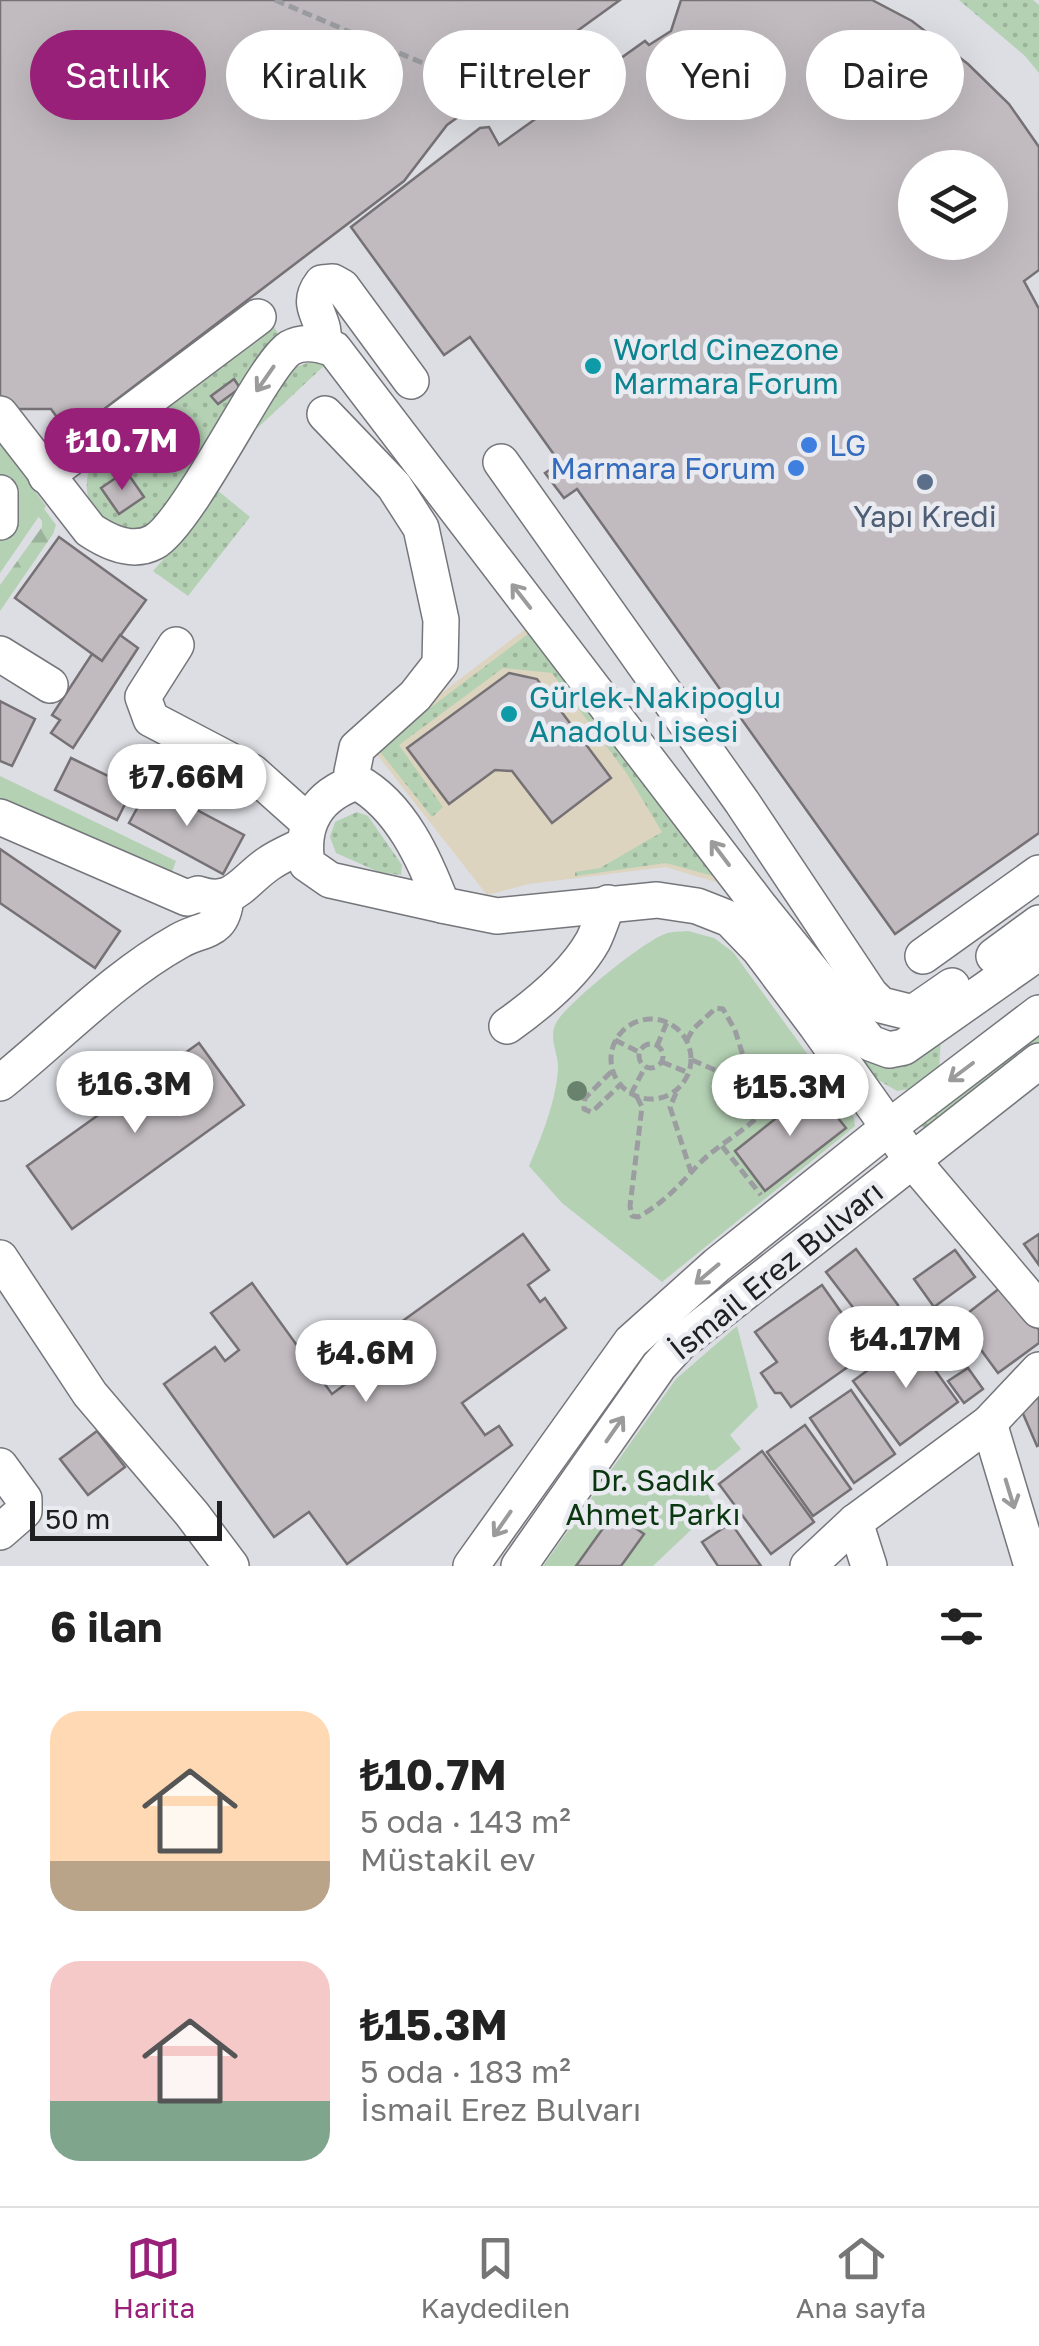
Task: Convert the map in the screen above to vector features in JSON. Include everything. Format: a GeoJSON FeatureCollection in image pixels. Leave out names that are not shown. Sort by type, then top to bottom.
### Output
{"type":"FeatureCollection","features":[{"type":"Feature","properties":{"kind":"street"},"geometry":{"type":"LineString","coordinates":[[322,344],[325,332],[313,304],[313,294],[322,283],[333,282],[342,286],[411,381]]}},
{"type":"Feature","properties":{"kind":"street"},"geometry":{"type":"LineString","coordinates":[[46,476],[258,317]]}},
{"type":"Feature","properties":{"kind":"street"},"geometry":{"type":"LineString","coordinates":[[0,414],[71,510],[107,542],[126,546],[154,542],[186,504],[257,390],[288,349],[307,342],[334,350],[769,940],[888,1128],[1039,1310]]}},
{"type":"Feature","properties":{"kind":"street"},"geometry":{"type":"LineString","coordinates":[[324,414],[394,486],[421,528],[441,620],[440,664],[415,696],[357,748],[352,772],[357,782],[375,792],[407,832],[442,905]]}},
{"type":"Feature","properties":{"kind":"street"},"geometry":{"type":"LineString","coordinates":[[500,462],[742,802],[881,1006],[913,1013],[1039,924]]}},
{"type":"Feature","properties":{"kind":"street"},"geometry":{"type":"LineString","coordinates":[[0,492],[0,522]]}},
{"type":"Feature","properties":{"kind":"street"},"geometry":{"type":"LineString","coordinates":[[176,645],[143,696],[151,719],[252,772],[306,833],[308,864],[330,880],[497,916],[657,900],[697,906],[730,918],[769,940],[870,1043],[889,1050],[920,1038],[1039,952]]}},
{"type":"Feature","properties":{"kind":"street"},"geometry":{"type":"LineString","coordinates":[[0,654],[50,685]]}},
{"type":"Feature","properties":{"kind":"street"},"geometry":{"type":"LineString","coordinates":[[0,818],[188,898],[212,896],[271,862],[306,833],[320,803],[338,788],[357,782]]}},
{"type":"Feature","properties":{"kind":"street"},"geometry":{"type":"LineString","coordinates":[[0,794],[194,880],[225,909],[215,926],[183,938],[120,981],[56,1039],[0,1082]]}},
{"type":"Feature","properties":{"kind":"street"},"geometry":{"type":"LineString","coordinates":[[923,956],[1039,873]]}},
{"type":"Feature","properties":{"kind":"street"},"geometry":{"type":"LineString","coordinates":[[507,1026],[534,1006],[576,962],[593,941],[608,903]]}},
{"type":"Feature","properties":{"kind":"street","name":"İsmail Erez Bulvarı"},"geometry":{"type":"LineString","coordinates":[[471,1566],[631,1342],[716,1266],[1039,1012]]}},
{"type":"Feature","properties":{"kind":"street","name":"İsmail Erez Bulvarı"},"geometry":{"type":"LineString","coordinates":[[520,1566],[659,1366],[680,1342],[1039,1061]]}},
{"type":"Feature","properties":{"kind":"street"},"geometry":{"type":"LineString","coordinates":[[0,1258],[90,1394],[231,1566]]}},
{"type":"Feature","properties":{"kind":"street"},"geometry":{"type":"LineString","coordinates":[[808,1566],[855,1522],[989,1423],[1039,1370]]}},
{"type":"Feature","properties":{"kind":"street"},"geometry":{"type":"LineString","coordinates":[[989,1423],[1032,1566]]}},
{"type":"Feature","properties":{"kind":"street"},"geometry":{"type":"LineString","coordinates":[[0,1466],[24,1499],[24,1512],[0,1532]]}},
{"type":"Feature","properties":{"kind":"street"},"geometry":{"type":"LineString","coordinates":[[855,1522],[869,1566]]}},
{"type":"Feature","properties":{"kind":"path"},"geometry":{"type":"LineString","coordinates":[[275,0],[423,63]]}},
{"type":"Feature","properties":{"kind":"path"},"geometry":{"type":"LineString","coordinates":[[687,1040],[716,1008],[722,1009],[735,1030],[750,1078]]}},
{"type":"Feature","properties":{"kind":"path"},"geometry":{"type":"LineString","coordinates":[[692,1174],[670,1107],[689,1073],[687,1040],[667,1022],[640,1020],[630,1024],[615,1040],[612,1070],[620,1085],[642,1108],[632,1178],[632,1216],[642,1216],[692,1174],[722,1146],[752,1126],[774,1097],[774,1084]]}},
{"type":"Feature","properties":{"kind":"path"},"geometry":{"type":"LineString","coordinates":[[657,1046],[667,1022]]}},
{"type":"Feature","properties":{"kind":"path"},"geometry":{"type":"LineString","coordinates":[[615,1040],[640,1052]]}},
{"type":"Feature","properties":{"kind":"path"},"geometry":{"type":"LineString","coordinates":[[648,1045],[657,1046],[663,1055],[662,1062],[656,1067],[645,1066],[640,1052],[648,1045]]}},
{"type":"Feature","properties":{"kind":"path"},"geometry":{"type":"LineString","coordinates":[[691,1059],[704,1068],[774,1084],[812,1058]]}},
{"type":"Feature","properties":{"kind":"path"},"geometry":{"type":"LineString","coordinates":[[662,1062],[689,1073]]}},
{"type":"Feature","properties":{"kind":"path"},"geometry":{"type":"LineString","coordinates":[[634,1096],[645,1066]]}},
{"type":"Feature","properties":{"kind":"path"},"geometry":{"type":"LineString","coordinates":[[612,1070],[585,1098],[584,1108],[596,1110],[620,1085]]}},
{"type":"Feature","properties":{"kind":"path"},"geometry":{"type":"LineString","coordinates":[[634,1096],[662,1098],[680,1086]]}},
{"type":"Feature","properties":{"kind":"path"},"geometry":{"type":"LineString","coordinates":[[722,1146],[763,1198]]}},
{"type":"Feature","properties":{"kind":"shaded area"},"geometry":{"type":"Polygon","coordinates":[[[532,624],[733,887],[665,867],[529,884],[487,895],[371,747],[532,624]]]}},
{"type":"Feature","properties":{"kind":"green space"},"geometry":{"type":"Polygon","coordinates":[[[959,0],[1033,0],[1039,5],[1039,73],[1025,56],[959,0]]]}},
{"type":"Feature","properties":{"kind":"green space"},"geometry":{"type":"Polygon","coordinates":[[[272,324],[281,338],[160,521],[130,531],[106,523],[91,507],[88,496],[92,461],[272,324]]]}},
{"type":"Feature","properties":{"kind":"green space"},"geometry":{"type":"Polygon","coordinates":[[[315,360],[326,364],[251,434],[289,370],[315,360]]]}},
{"type":"Feature","properties":{"kind":"green space"},"geometry":{"type":"Polygon","coordinates":[[[0,443],[46,506],[0,573],[0,443]]]}},
{"type":"Feature","properties":{"kind":"green space"},"geometry":{"type":"Polygon","coordinates":[[[0,449],[56,525],[0,611],[0,585],[42,527],[42,521],[0,468],[0,449]]]}},
{"type":"Feature","properties":{"kind":"green space"},"geometry":{"type":"Polygon","coordinates":[[[217,490],[250,517],[188,596],[153,571],[217,490]]]}},
{"type":"Feature","properties":{"kind":"green space"},"geometry":{"type":"Polygon","coordinates":[[[532,631],[720,878],[666,863],[575,876],[575,872],[600,868],[662,832],[627,774],[552,673],[503,668],[399,745],[443,807],[432,817],[377,748],[532,631]]]}},
{"type":"Feature","properties":{"kind":"green space"},"geometry":{"type":"Polygon","coordinates":[[[0,776],[176,861],[160,904],[0,833],[0,776]]]}},
{"type":"Feature","properties":{"kind":"green space"},"geometry":{"type":"Polygon","coordinates":[[[357,812],[368,816],[402,865],[401,875],[379,872],[336,853],[330,837],[335,822],[357,812]]]}},
{"type":"Feature","properties":{"kind":"green space"},"geometry":{"type":"Polygon","coordinates":[[[688,931],[714,938],[733,952],[854,1118],[855,1126],[662,1282],[562,1203],[529,1166],[554,1093],[558,1069],[553,1035],[556,1023],[589,988],[641,948],[667,933],[688,931]]]}},
{"type":"Feature","properties":{"kind":"green space"},"geometry":{"type":"Polygon","coordinates":[[[1039,1027],[1039,1045],[932,1124],[918,1126],[1039,1027]]]}},
{"type":"Feature","properties":{"kind":"green space"},"geometry":{"type":"Polygon","coordinates":[[[848,1035],[941,1038],[939,1069],[908,1089],[897,1091],[865,1072],[848,1035]]]}},
{"type":"Feature","properties":{"kind":"green space","name":"Dr. Sadık Ahmet Parkı"},"geometry":{"type":"Polygon","coordinates":[[[737,1326],[758,1407],[730,1435],[741,1449],[700,1482],[715,1507],[653,1566],[543,1566],[676,1379],[737,1326]]]}},
{"type":"Feature","properties":{"kind":"building"},"geometry":{"type":"Polygon","coordinates":[[[0,0],[620,0],[578,30],[423,30],[423,120],[454,120],[404,181],[70,435],[51,409],[2,409],[0,0]]]}},
{"type":"Feature","properties":{"kind":"building","name":"Marmara Forum"},"geometry":{"type":"Polygon","coordinates":[[[681,0],[872,0],[924,30],[806,30],[806,120],[964,120],[964,61],[1009,104],[1039,147],[1039,270],[1024,281],[1039,309],[1039,833],[895,934],[577,489],[564,498],[545,473],[560,463],[470,337],[444,355],[351,227],[480,128],[489,127],[499,145],[534,120],[626,120],[626,55],[645,41],[646,120],[786,120],[786,30],[671,30],[681,0]]]}},
{"type":"Feature","properties":{"kind":"building"},"geometry":{"type":"Polygon","coordinates":[[[234,379],[240,388],[218,404],[211,396],[234,379]]]}},
{"type":"Feature","properties":{"kind":"building"},"geometry":{"type":"Polygon","coordinates":[[[126,471],[144,497],[119,514],[101,488],[126,471]]]}},
{"type":"Feature","properties":{"kind":"building"},"geometry":{"type":"Polygon","coordinates":[[[59,537],[146,600],[102,661],[15,598],[59,537]]]}},
{"type":"Feature","properties":{"kind":"building"},"geometry":{"type":"Polygon","coordinates":[[[120,635],[138,648],[73,748],[51,733],[60,720],[52,715],[92,654],[102,661],[120,635]]]}},
{"type":"Feature","properties":{"kind":"building","name":"Gürlek-Nakipoğlu Anadolu Lisesi"},"geometry":{"type":"Polygon","coordinates":[[[509,673],[537,679],[611,778],[552,823],[512,771],[495,770],[449,804],[407,748],[509,673]]]}},
{"type":"Feature","properties":{"kind":"building"},"geometry":{"type":"Polygon","coordinates":[[[0,701],[35,719],[12,766],[0,761],[0,701]]]}},
{"type":"Feature","properties":{"kind":"building"},"geometry":{"type":"Polygon","coordinates":[[[71,758],[133,788],[117,820],[55,790],[71,758]]]}},
{"type":"Feature","properties":{"kind":"building"},"geometry":{"type":"Polygon","coordinates":[[[150,785],[244,835],[223,874],[129,823],[150,785]]]}},
{"type":"Feature","properties":{"kind":"building"},"geometry":{"type":"Polygon","coordinates":[[[0,849],[120,931],[95,968],[0,903],[0,849]]]}},
{"type":"Feature","properties":{"kind":"building"},"geometry":{"type":"Polygon","coordinates":[[[199,1043],[244,1105],[72,1229],[27,1166],[199,1043]]]}},
{"type":"Feature","properties":{"kind":"building"},"geometry":{"type":"Polygon","coordinates":[[[814,1088],[846,1128],[765,1191],[735,1151],[814,1088]]]}},
{"type":"Feature","properties":{"kind":"building"},"geometry":{"type":"Polygon","coordinates":[[[523,1234],[549,1270],[528,1285],[540,1302],[545,1298],[566,1328],[462,1403],[485,1435],[499,1426],[512,1445],[347,1564],[309,1512],[274,1537],[164,1384],[215,1347],[225,1361],[239,1350],[211,1313],[252,1283],[332,1394],[371,1365],[361,1351],[523,1234]]]}},
{"type":"Feature","properties":{"kind":"building"},"geometry":{"type":"Polygon","coordinates":[[[1039,1234],[1039,1265],[1024,1244],[1039,1234]]]}},
{"type":"Feature","properties":{"kind":"building"},"geometry":{"type":"Polygon","coordinates":[[[856,1249],[898,1305],[897,1311],[871,1331],[826,1272],[856,1249]]]}},
{"type":"Feature","properties":{"kind":"building"},"geometry":{"type":"Polygon","coordinates":[[[955,1250],[975,1277],[934,1307],[914,1279],[955,1250]]]}},
{"type":"Feature","properties":{"kind":"building"},"geometry":{"type":"Polygon","coordinates":[[[1005,1284],[1039,1330],[1039,1343],[998,1373],[959,1320],[1005,1284]]]}},
{"type":"Feature","properties":{"kind":"building"},"geometry":{"type":"Polygon","coordinates":[[[822,1285],[869,1352],[791,1407],[761,1373],[777,1362],[755,1332],[822,1285]]]}},
{"type":"Feature","properties":{"kind":"building"},"geometry":{"type":"Polygon","coordinates":[[[912,1338],[958,1402],[900,1445],[853,1381],[912,1338]]]}},
{"type":"Feature","properties":{"kind":"building"},"geometry":{"type":"Polygon","coordinates":[[[968,1368],[983,1389],[964,1403],[948,1381],[968,1368]]]}},
{"type":"Feature","properties":{"kind":"building"},"geometry":{"type":"Polygon","coordinates":[[[851,1390],[895,1454],[854,1483],[810,1418],[851,1390]]]}},
{"type":"Feature","properties":{"kind":"building"},"geometry":{"type":"Polygon","coordinates":[[[1039,1397],[1039,1445],[1037,1446],[1021,1409],[1039,1397]]]}},
{"type":"Feature","properties":{"kind":"building"},"geometry":{"type":"Polygon","coordinates":[[[805,1425],[851,1489],[813,1516],[767,1452],[805,1425]]]}},
{"type":"Feature","properties":{"kind":"building"},"geometry":{"type":"Polygon","coordinates":[[[97,1431],[125,1467],[88,1495],[60,1459],[97,1431]]]}},
{"type":"Feature","properties":{"kind":"building"},"geometry":{"type":"Polygon","coordinates":[[[762,1451],[814,1522],[771,1554],[719,1484],[762,1451]]]}},
{"type":"Feature","properties":{"kind":"building"},"geometry":{"type":"Polygon","coordinates":[[[614,1513],[644,1534],[621,1566],[576,1566],[614,1513]]]}},
{"type":"Feature","properties":{"kind":"building"},"geometry":{"type":"Polygon","coordinates":[[[731,1523],[761,1566],[718,1566],[702,1542],[731,1523]]]}},
{"type":"Feature","properties":{"kind":"place","name":"World Cinezone Marmara Forum"},"geometry":{"type":"Point","coordinates":[593,366]}},
{"type":"Feature","properties":{"kind":"place","name":"LG"},"geometry":{"type":"Point","coordinates":[809,445]}},
{"type":"Feature","properties":{"kind":"place","name":"Marmara Forum"},"geometry":{"type":"Point","coordinates":[796,468]}},
{"type":"Feature","properties":{"kind":"place","name":"Yapı Kredi"},"geometry":{"type":"Point","coordinates":[925,482]}},
{"type":"Feature","properties":{"kind":"place","name":"Gürlek-Nakipoğlu Anadolu Lisesi"},"geometry":{"type":"Point","coordinates":[509,714]}}]}
